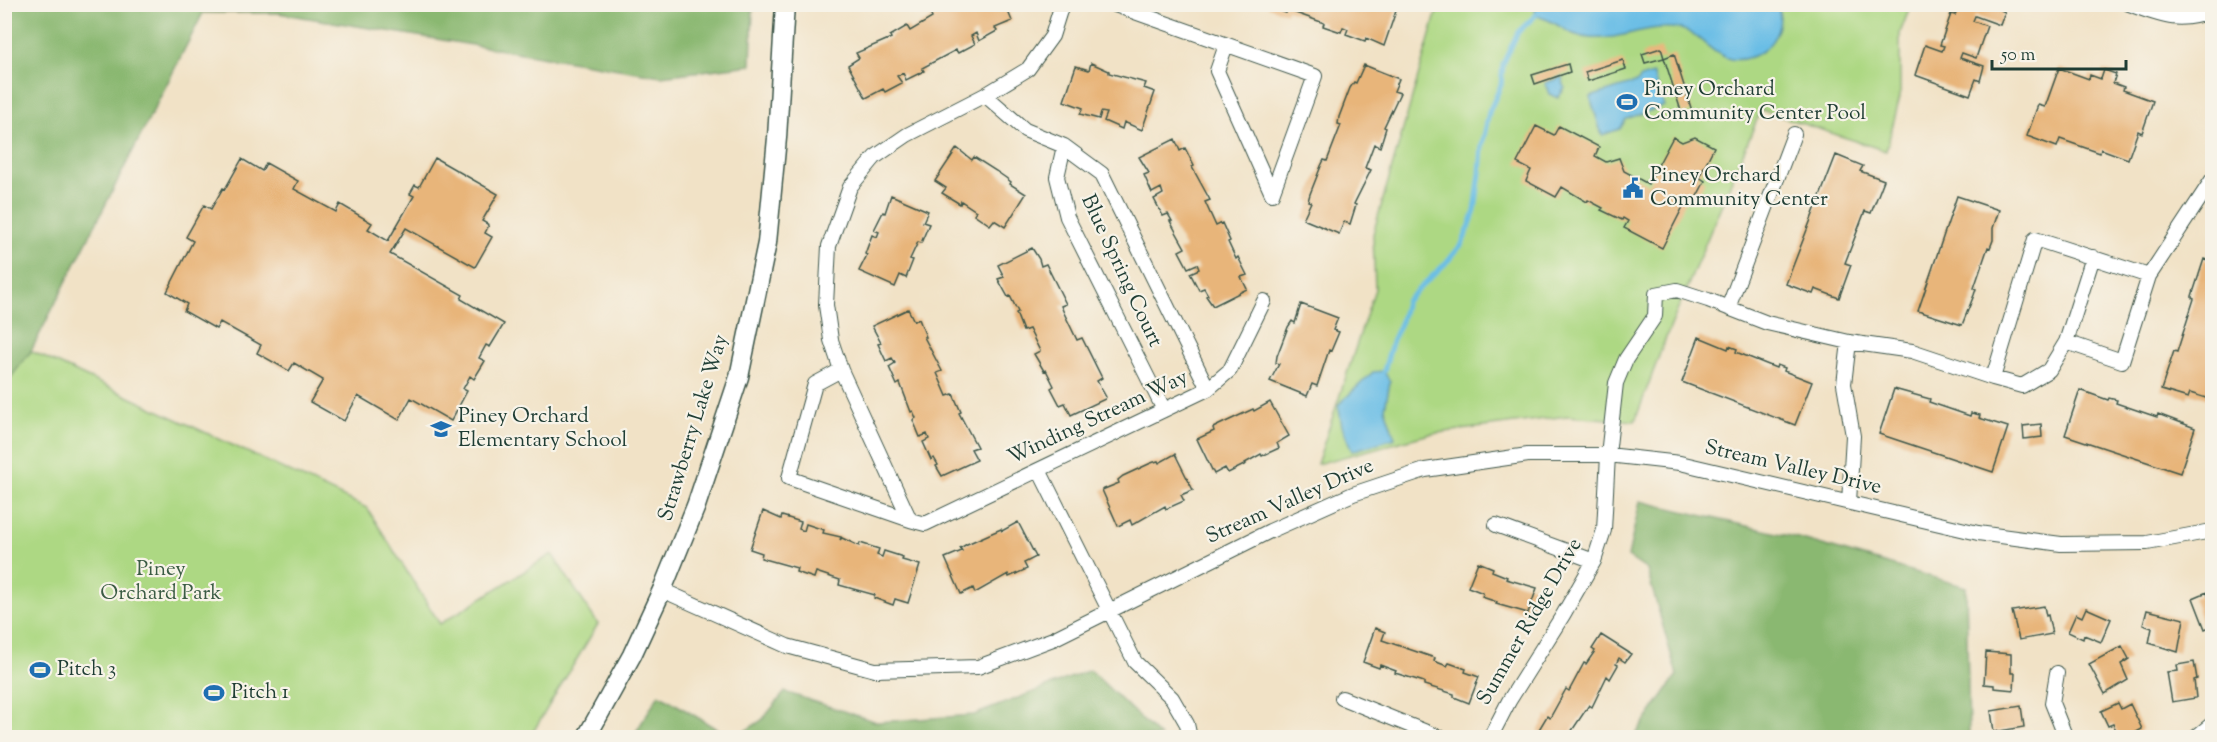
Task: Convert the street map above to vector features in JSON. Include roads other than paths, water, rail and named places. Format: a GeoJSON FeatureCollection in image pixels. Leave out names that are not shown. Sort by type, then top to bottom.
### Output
{"type":"FeatureCollection","features":[{"type":"Feature","properties":{"kind":"street","name":"Strawberry Lake Way"},"geometry":{"type":"LineString","coordinates":[[586,738],[632,655],[662,590],[696,506],[739,377],[766,243],[777,138],[785,4]]}},
{"type":"Feature","properties":{"kind":"street"},"geometry":{"type":"LineString","coordinates":[[910,520],[841,370],[831,340],[826,305],[829,246],[850,187],[875,158],[899,141],[1028,69],[1052,36],[1062,4]]}},
{"type":"Feature","properties":{"kind":"street"},"geometry":{"type":"LineString","coordinates":[[1112,4],[1315,76],[1272,194],[1217,71],[1226,45]]}},
{"type":"Feature","properties":{"kind":"street"},"geometry":{"type":"LineString","coordinates":[[2129,4],[2166,18],[2195,18],[2212,11]]}},
{"type":"Feature","properties":{"kind":"street","name":"Blue Spring Court"},"geometry":{"type":"LineString","coordinates":[[985,95],[1025,130],[1064,146],[1102,174],[1208,389]]}},
{"type":"Feature","properties":{"kind":"street"},"geometry":{"type":"LineString","coordinates":[[1794,134],[1728,308],[1767,323],[1849,342],[1912,351],[2022,386],[2049,370],[2066,342],[2093,257]]}},
{"type":"Feature","properties":{"kind":"street","name":"Blue Spring Court"},"geometry":{"type":"LineString","coordinates":[[1064,146],[1057,177],[1067,217],[1164,410]]}},
{"type":"Feature","properties":{"kind":"street"},"geometry":{"type":"LineString","coordinates":[[2066,342],[2122,361],[2149,276],[2210,190]]}},
{"type":"Feature","properties":{"kind":"street"},"geometry":{"type":"LineString","coordinates":[[1994,378],[2035,239],[2149,276]]}},
{"type":"Feature","properties":{"kind":"street","name":"Summer Ridge Drive"},"geometry":{"type":"LineString","coordinates":[[1490,738],[1509,701],[1594,561],[1604,530],[1608,455],[1616,383],[1626,359],[1655,316],[1656,294],[1677,290],[1728,308]]}},
{"type":"Feature","properties":{"kind":"street","name":"Winding Stream Way"},"geometry":{"type":"LineString","coordinates":[[841,370],[815,384],[789,478],[925,524],[1208,389],[1230,370],[1264,302]]}},
{"type":"Feature","properties":{"kind":"street"},"geometry":{"type":"LineString","coordinates":[[1849,342],[1844,384],[1853,436],[1849,502]]}},
{"type":"Feature","properties":{"kind":"street","name":"Stream Valley Drive"},"geometry":{"type":"LineString","coordinates":[[662,590],[787,646],[875,670],[978,667],[1053,639],[1270,531],[1353,494],[1425,470],[1528,455],[1608,455],[1680,463],[1978,533],[2061,544],[2147,543],[2212,531]]}},
{"type":"Feature","properties":{"kind":"street"},"geometry":{"type":"LineString","coordinates":[[1039,470],[1135,662],[1172,698],[1187,724],[1190,738]]}},
{"type":"Feature","properties":{"kind":"street"},"geometry":{"type":"LineString","coordinates":[[1496,525],[1594,561]]}},
{"type":"Feature","properties":{"kind":"street"},"geometry":{"type":"LineString","coordinates":[[2057,673],[2052,703],[2066,738]]}},
{"type":"Feature","properties":{"kind":"street"},"geometry":{"type":"LineString","coordinates":[[1342,698],[1441,738]]}},
{"type":"Feature","properties":{"kind":"street"},"geometry":{"type":"LineString","coordinates":[[2195,738],[2212,724]]}},
{"type":"Feature","properties":{"kind":"water"},"geometry":{"type":"Polygon","coordinates":[[[1777,4],[1780,15],[1779,26],[1769,45],[1752,57],[1730,59],[1717,53],[1693,34],[1680,29],[1656,28],[1601,38],[1578,36],[1536,15],[1535,10],[1539,5],[1777,4]]]}},
{"type":"Feature","properties":{"kind":"water","name":"Piney Orchard Community Center Pool"},"geometry":{"type":"Polygon","coordinates":[[[1653,74],[1664,106],[1626,119],[1620,129],[1602,135],[1590,97],[1638,82],[1640,78],[1653,74]]]}},
{"type":"Feature","properties":{"kind":"water"},"geometry":{"type":"Polygon","coordinates":[[[1562,77],[1565,88],[1558,98],[1549,94],[1545,83],[1562,77]]]}},
{"type":"Feature","properties":{"kind":"water"},"geometry":{"type":"Polygon","coordinates":[[[1384,371],[1390,382],[1385,408],[1395,438],[1352,451],[1342,426],[1338,405],[1373,372],[1384,371]]]}},
{"type":"Feature","properties":{"kind":"waterway"},"geometry":{"type":"LineString","coordinates":[[1384,371],[1406,301],[1447,262],[1462,244],[1468,230],[1475,211],[1482,146],[1489,112],[1501,85],[1503,64],[1518,32],[1536,15]]}},
{"type":"Feature","properties":{"kind":"place","name":"Piney Orchard Community Center Pool"},"geometry":{"type":"Point","coordinates":[1627,102]}},
{"type":"Feature","properties":{"kind":"place","name":"Piney Orchard Community Center"},"geometry":{"type":"Point","coordinates":[1633,188]}},
{"type":"Feature","properties":{"kind":"place","name":"Piney Orchard Elementary School"},"geometry":{"type":"Point","coordinates":[441,429]}},
{"type":"Feature","properties":{"kind":"place","name":"Pitch 3"},"geometry":{"type":"Point","coordinates":[40,670]}},
{"type":"Feature","properties":{"kind":"place","name":"Pitch 1"},"geometry":{"type":"Point","coordinates":[214,693]}},
{"type":"Feature","properties":{"kind":"park label","name":"Piney Orchard Park"},"geometry":{"type":"Point","coordinates":[161,582]}}]}
